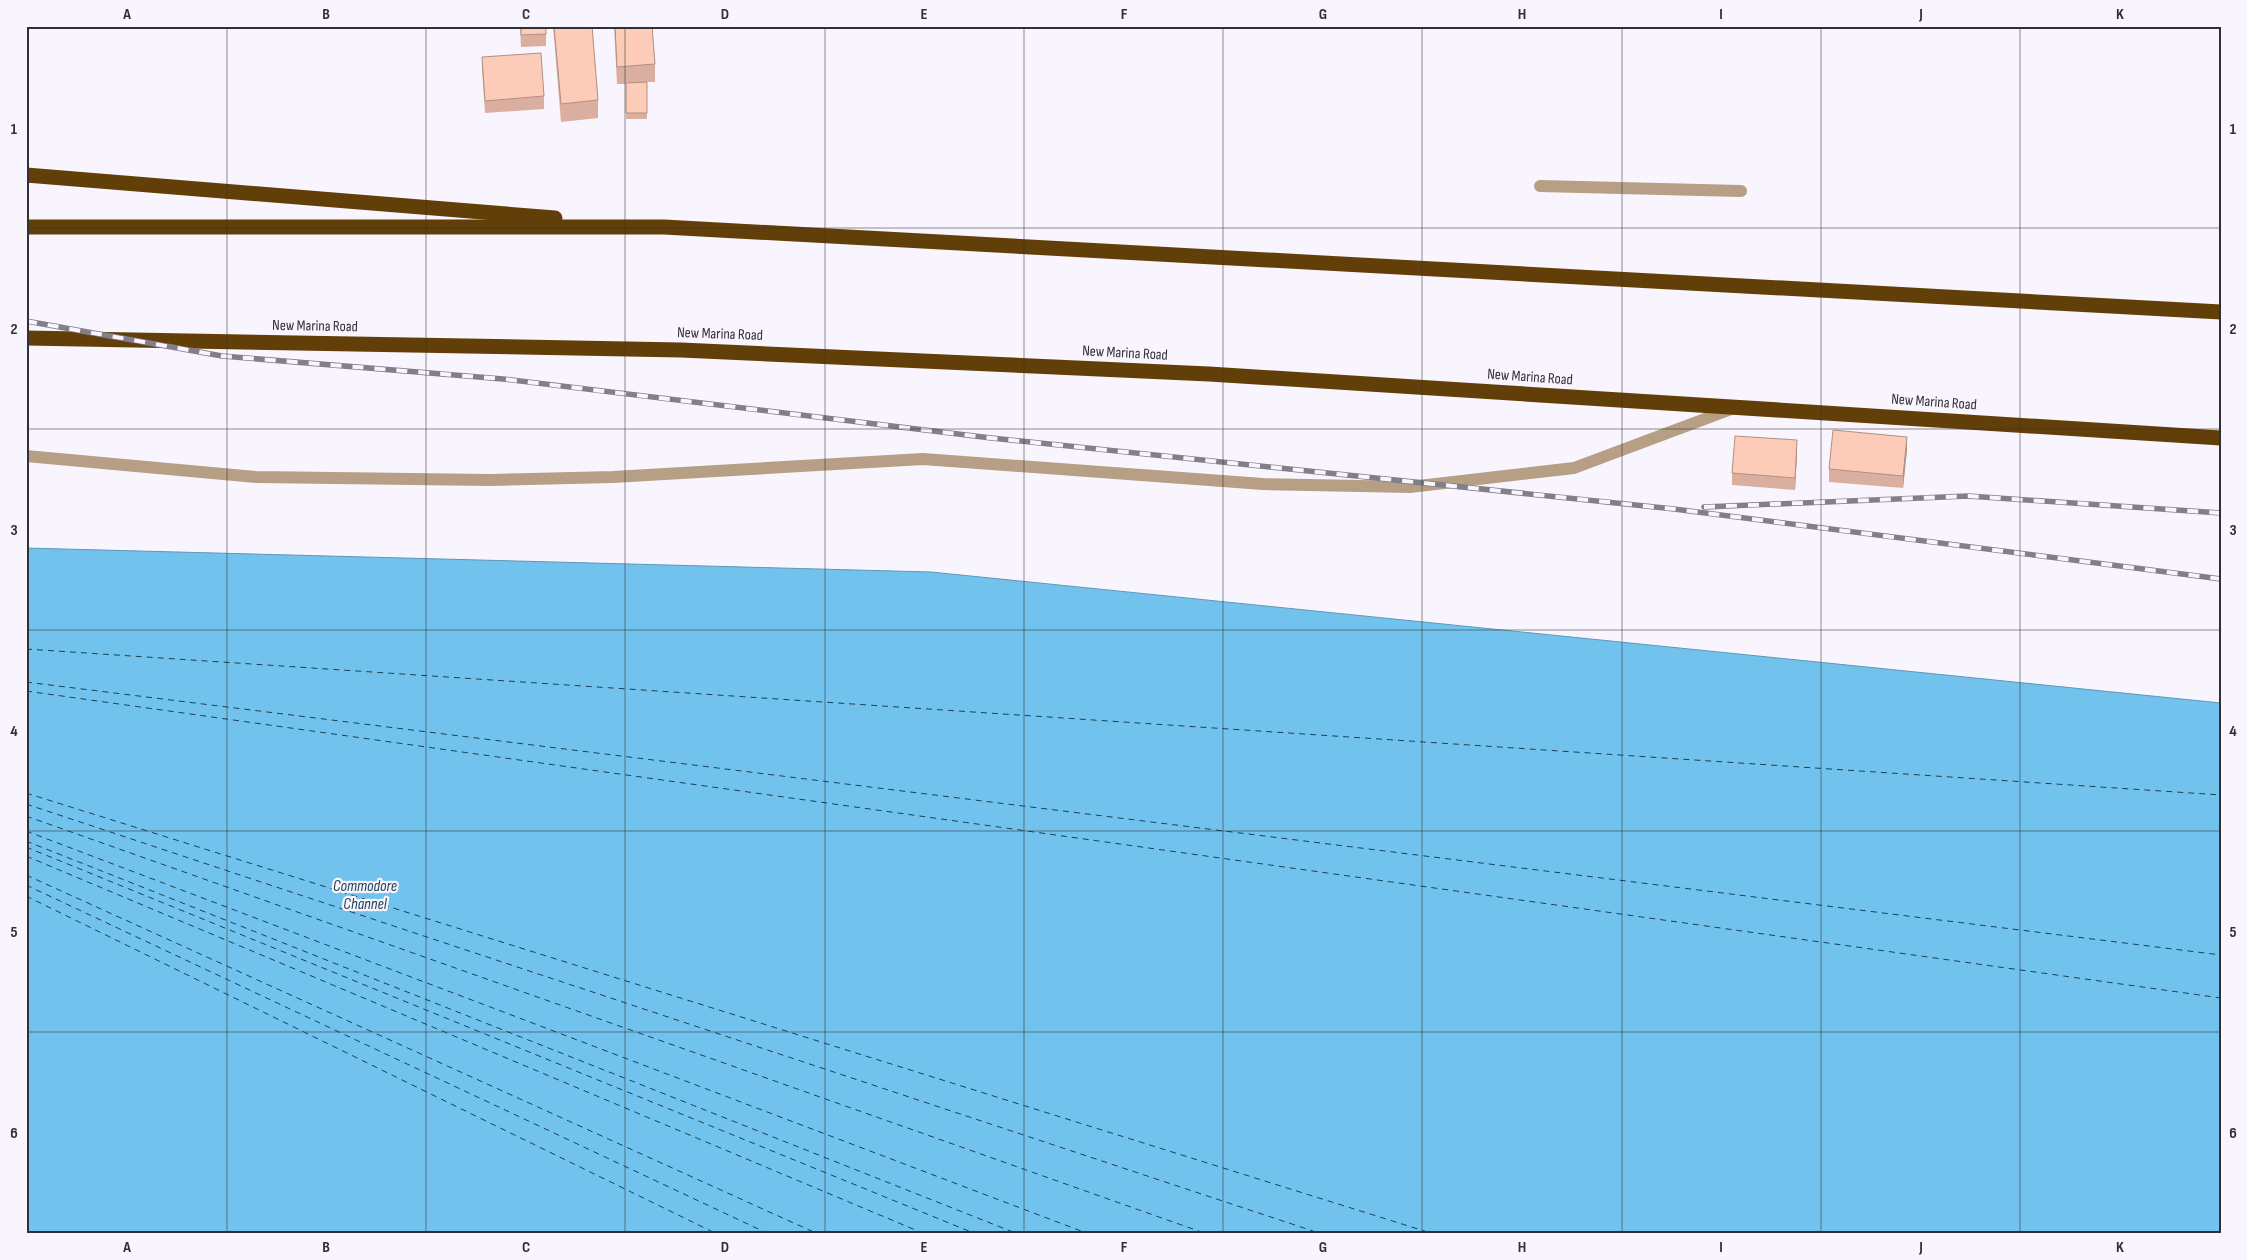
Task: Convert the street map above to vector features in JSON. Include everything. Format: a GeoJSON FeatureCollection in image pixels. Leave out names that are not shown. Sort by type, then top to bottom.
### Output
{"type":"FeatureCollection","features":[{"type":"Feature","properties":{"kind":"highway"},"geometry":{"type":"LineString","coordinates":[[26,175],[664,227],[2221,312]]}},
{"type":"Feature","properties":{"kind":"highway"},"geometry":{"type":"LineString","coordinates":[[26,227],[664,227]]}},
{"type":"Feature","properties":{"kind":"highway","name":"New Marina Road"},"geometry":{"type":"LineString","coordinates":[[26,338],[680,350],[1209,374],[2221,438]]}},
{"type":"Feature","properties":{"kind":"lane"},"geometry":{"type":"LineString","coordinates":[[1540,186],[1741,191]]}},
{"type":"Feature","properties":{"kind":"lane"},"geometry":{"type":"LineString","coordinates":[[26,456],[256,477],[490,480],[613,477],[923,459],[1263,484],[1410,487],[1574,468],[1736,407]]}},
{"type":"Feature","properties":{"kind":"water","name":"Commodore Channel"},"geometry":{"type":"Polygon","coordinates":[[[26,548],[931,572],[2221,703],[2221,1234],[26,1234],[26,548]]]}},
{"type":"Feature","properties":{"kind":"building"},"geometry":{"type":"Polygon","coordinates":[[[521,26],[546,26],[546,34],[521,35],[521,26]]]}},
{"type":"Feature","properties":{"kind":"building"},"geometry":{"type":"Polygon","coordinates":[[[554,26],[592,26],[598,100],[561,104],[554,26]]]}},
{"type":"Feature","properties":{"kind":"building"},"geometry":{"type":"Polygon","coordinates":[[[615,26],[652,26],[655,64],[617,67],[615,26]]]}},
{"type":"Feature","properties":{"kind":"building"},"geometry":{"type":"Polygon","coordinates":[[[541,53],[544,96],[485,101],[482,57],[541,53]]]}},
{"type":"Feature","properties":{"kind":"building"},"geometry":{"type":"Polygon","coordinates":[[[647,82],[647,113],[626,113],[626,83],[647,82]]]}},
{"type":"Feature","properties":{"kind":"building"},"geometry":{"type":"Polygon","coordinates":[[[1833,430],[1907,437],[1903,476],[1829,469],[1833,430]]]}},
{"type":"Feature","properties":{"kind":"building"},"geometry":{"type":"Polygon","coordinates":[[[1735,436],[1797,440],[1795,478],[1732,473],[1735,436]]]}},
{"type":"Feature","properties":{"kind":"ferry route"},"geometry":{"type":"LineString","coordinates":[[26,649],[2221,795]]}},
{"type":"Feature","properties":{"kind":"ferry route"},"geometry":{"type":"LineString","coordinates":[[26,682],[2221,955]]}},
{"type":"Feature","properties":{"kind":"ferry route"},"geometry":{"type":"LineString","coordinates":[[26,691],[2221,998]]}},
{"type":"Feature","properties":{"kind":"ferry route"},"geometry":{"type":"LineString","coordinates":[[26,793],[1434,1234]]}},
{"type":"Feature","properties":{"kind":"ferry route"},"geometry":{"type":"LineString","coordinates":[[26,804],[1322,1234]]}},
{"type":"Feature","properties":{"kind":"ferry route"},"geometry":{"type":"LineString","coordinates":[[26,816],[1207,1234]]}},
{"type":"Feature","properties":{"kind":"ferry route"},"geometry":{"type":"LineString","coordinates":[[26,831],[1089,1234]]}},
{"type":"Feature","properties":{"kind":"ferry route"},"geometry":{"type":"LineString","coordinates":[[26,841],[1018,1234]]}},
{"type":"Feature","properties":{"kind":"ferry route"},"geometry":{"type":"LineString","coordinates":[[26,847],[976,1234]]}},
{"type":"Feature","properties":{"kind":"ferry route"},"geometry":{"type":"LineString","coordinates":[[26,856],[925,1234]]}},
{"type":"Feature","properties":{"kind":"ferry route"},"geometry":{"type":"LineString","coordinates":[[26,875],[818,1234]]}},
{"type":"Feature","properties":{"kind":"ferry route"},"geometry":{"type":"LineString","coordinates":[[26,885],[769,1234]]}},
{"type":"Feature","properties":{"kind":"ferry route"},"geometry":{"type":"LineString","coordinates":[[26,896],[717,1234]]}},
{"type":"Feature","properties":{"kind":"railway"},"geometry":{"type":"LineString","coordinates":[[26,321],[222,356],[503,379],[991,438],[1674,509],[2221,579]]}},
{"type":"Feature","properties":{"kind":"railway"},"geometry":{"type":"LineString","coordinates":[[1704,507],[1968,496],[2221,513]]}}]}
